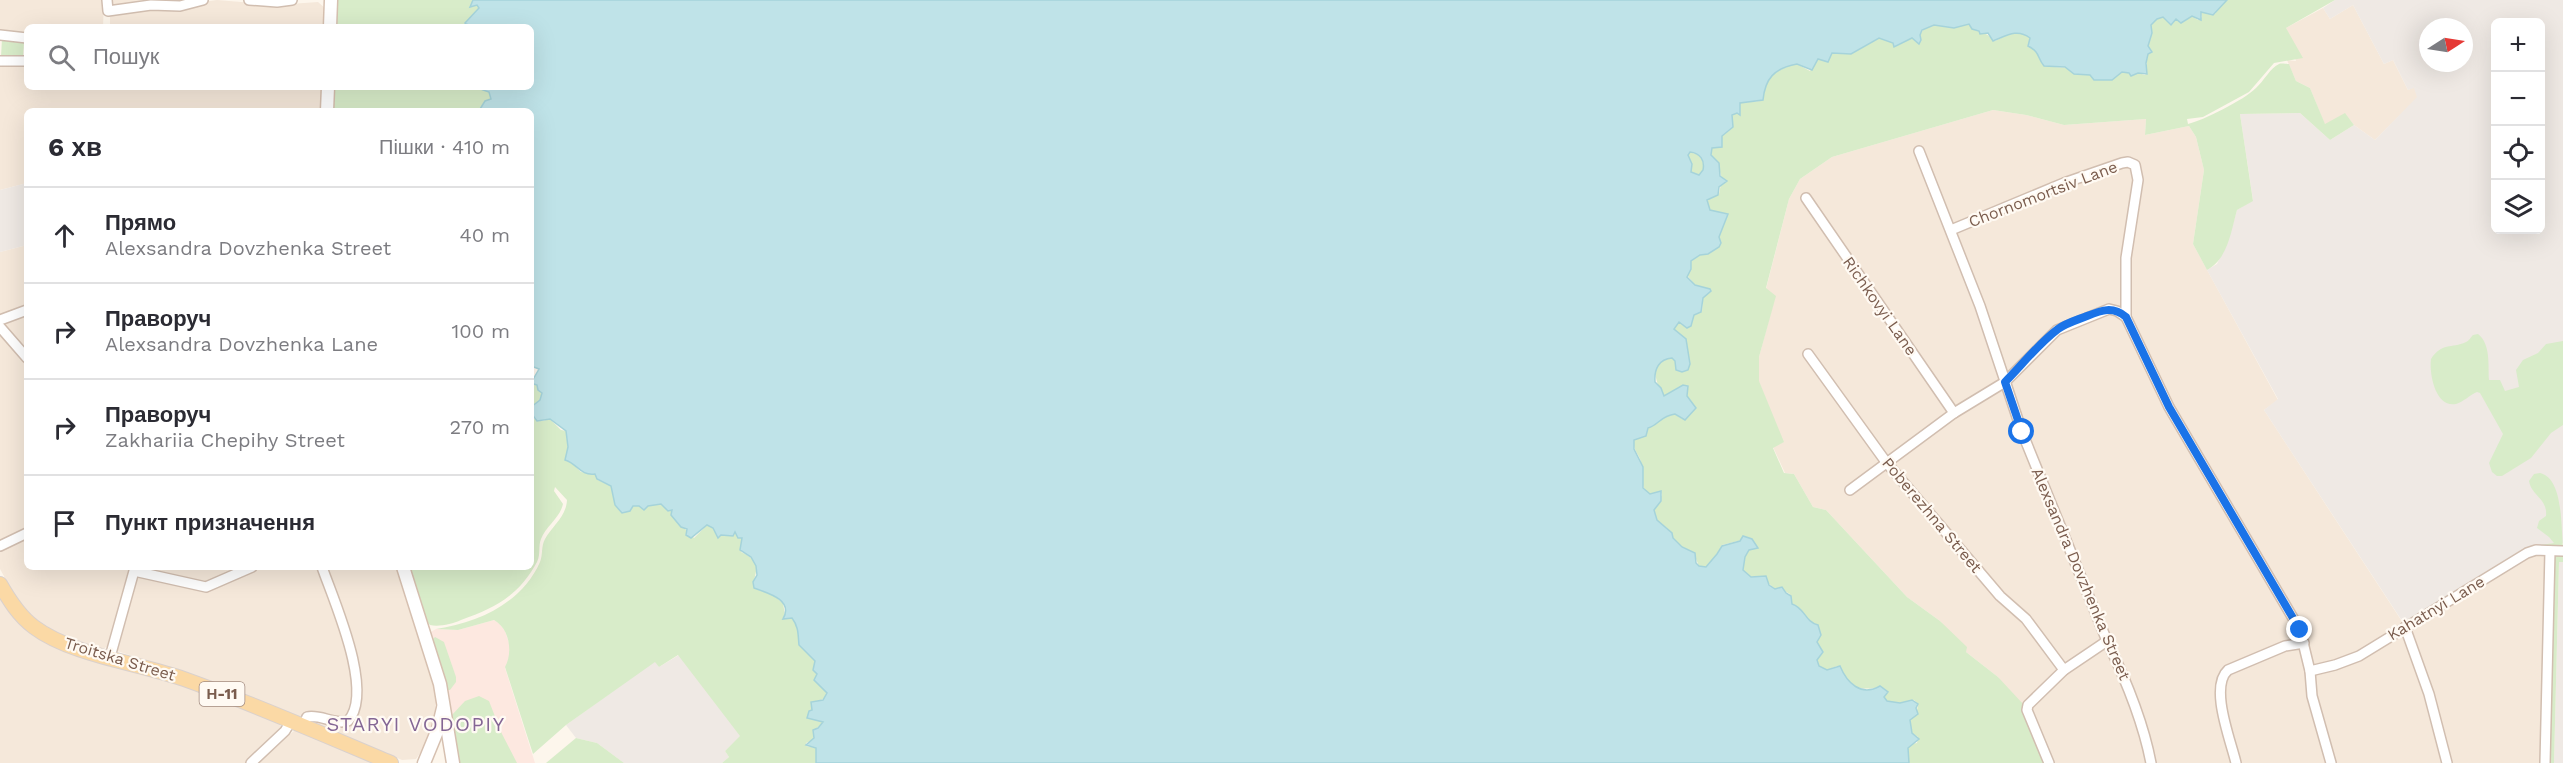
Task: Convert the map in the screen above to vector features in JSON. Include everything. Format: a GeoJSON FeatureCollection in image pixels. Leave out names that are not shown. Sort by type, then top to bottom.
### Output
{"type":"FeatureCollection","features":[{"type":"Feature","properties":{"kind":"main road"},"geometry":{"type":"LineString","coordinates":[[330,24],[331,0]]}},
{"type":"Feature","properties":{"kind":"main road"},"geometry":{"type":"LineString","coordinates":[[327,108],[328,90]]}},
{"type":"Feature","properties":{"kind":"main road"},"geometry":{"type":"LineString","coordinates":[[404,570],[424,627],[444,704],[453,763]]}},
{"type":"Feature","properties":{"kind":"main road","name":"Troitska Street"},"geometry":{"type":"LineString","coordinates":[[0,584],[13,606],[34,627],[75,647],[186,680],[391,763]]}},
{"type":"Feature","properties":{"kind":"main road"},"geometry":{"type":"LineString","coordinates":[[424,763],[436,736],[444,704]]}},
{"type":"Feature","properties":{"kind":"street"},"geometry":{"type":"LineString","coordinates":[[107,0],[108,10],[151,5],[180,6],[203,0]]}},
{"type":"Feature","properties":{"kind":"street"},"geometry":{"type":"LineString","coordinates":[[249,0],[277,2],[292,0]]}},
{"type":"Feature","properties":{"kind":"street"},"geometry":{"type":"LineString","coordinates":[[0,35],[24,38]]}},
{"type":"Feature","properties":{"kind":"street"},"geometry":{"type":"LineString","coordinates":[[0,61],[24,61]]}},
{"type":"Feature","properties":{"kind":"street","name":"Alexsandra Dovzhenka Street"},"geometry":{"type":"LineString","coordinates":[[1919,151],[1951,230],[2022,432],[2134,705],[2151,763]]}},
{"type":"Feature","properties":{"kind":"street","name":"Chornomortsiv Lane"},"geometry":{"type":"LineString","coordinates":[[1951,230],[2064,183],[2122,163],[2128,162],[2135,165],[2138,180],[2126,258],[2126,317]]}},
{"type":"Feature","properties":{"kind":"street","name":"Richkovyi Lane"},"geometry":{"type":"LineString","coordinates":[[1806,198],[1954,413]]}},
{"type":"Feature","properties":{"kind":"street"},"geometry":{"type":"LineString","coordinates":[[1850,490],[1954,413],[2005,382],[2052,334],[2064,325],[2109,309],[2117,311],[2126,317],[2169,407],[2300,630],[2310,671],[2312,696],[2331,763]]}},
{"type":"Feature","properties":{"kind":"street"},"geometry":{"type":"LineString","coordinates":[[0,320],[24,311]]}},
{"type":"Feature","properties":{"kind":"street"},"geometry":{"type":"LineString","coordinates":[[0,327],[24,355]]}},
{"type":"Feature","properties":{"kind":"street","name":"Poberezhna Street"},"geometry":{"type":"LineString","coordinates":[[1808,354],[1886,462],[2000,596],[2026,619],[2064,670]]}},
{"type":"Feature","properties":{"kind":"street"},"geometry":{"type":"LineString","coordinates":[[0,546],[24,534]]}},
{"type":"Feature","properties":{"kind":"street","name":"Kahatnyi Lane"},"geometry":{"type":"LineString","coordinates":[[2310,671],[2359,656],[2527,553],[2536,550],[2563,551]]}},
{"type":"Feature","properties":{"kind":"street"},"geometry":{"type":"LineString","coordinates":[[2545,763],[2550,551]]}},
{"type":"Feature","properties":{"kind":"street"},"geometry":{"type":"LineString","coordinates":[[110,657],[134,571],[206,586],[245,570]]}},
{"type":"Feature","properties":{"kind":"street"},"geometry":{"type":"LineString","coordinates":[[251,763],[285,731],[307,717],[313,715],[337,722],[348,721],[353,714],[356,698],[354,657],[323,570]]}},
{"type":"Feature","properties":{"kind":"street"},"geometry":{"type":"LineString","coordinates":[[2405,627],[2429,694],[2447,763]]}},
{"type":"Feature","properties":{"kind":"street"},"geometry":{"type":"LineString","coordinates":[[2049,763],[2027,710],[2030,702],[2064,670],[2107,641]]}},
{"type":"Feature","properties":{"kind":"street"},"geometry":{"type":"LineString","coordinates":[[2236,763],[2219,694],[2223,675],[2228,670],[2285,646],[2304,643]]}},
{"type":"Feature","properties":{"kind":"shaded area"},"geometry":{"type":"Polygon","coordinates":[[[0,0],[104,0],[103,24],[24,24],[24,36],[0,33],[0,0]]]}},
{"type":"Feature","properties":{"kind":"shaded area"},"geometry":{"type":"Polygon","coordinates":[[[110,0],[195,0],[116,7],[110,0]]]}},
{"type":"Feature","properties":{"kind":"shaded area"},"geometry":{"type":"Polygon","coordinates":[[[217,0],[276,5],[318,2],[326,9],[325,24],[110,24],[110,15],[217,0]]]}},
{"type":"Feature","properties":{"kind":"shaded area"},"geometry":{"type":"Polygon","coordinates":[[[2335,0],[2563,0],[2563,543],[2546,544],[2404,624],[2264,410],[2278,399],[2207,270],[2217,264],[2228,241],[2237,210],[2253,200],[2240,114],[2300,113],[2330,140],[2354,125],[2375,140],[2417,97],[2414,88],[2408,90],[2393,60],[2384,64],[2353,5],[2330,19],[2323,8],[2335,0]]]}},
{"type":"Feature","properties":{"kind":"shaded area"},"geometry":{"type":"Polygon","coordinates":[[[2353,5],[2384,64],[2393,60],[2408,90],[2414,87],[2418,97],[2375,140],[2354,125],[2345,114],[2325,125],[2310,88],[2296,81],[2287,60],[2296,61],[2286,28],[2323,8],[2330,19],[2353,5]]]}},
{"type":"Feature","properties":{"kind":"shaded area"},"geometry":{"type":"Polygon","coordinates":[[[0,64],[24,65],[24,90],[321,90],[321,108],[24,108],[24,184],[0,190],[0,64]]]}},
{"type":"Feature","properties":{"kind":"shaded area"},"geometry":{"type":"Polygon","coordinates":[[[1993,110],[2026,115],[2064,125],[2146,119],[2145,135],[2189,126],[2196,137],[2204,170],[2193,244],[2278,400],[2264,410],[2405,626],[2527,553],[2550,551],[2545,763],[2049,763],[1998,677],[1966,652],[1940,621],[1907,597],[1826,510],[1813,507],[1794,474],[1785,473],[1773,447],[1783,442],[1759,382],[1759,357],[1775,297],[1766,289],[1789,199],[1800,179],[1832,157],[1993,110]]]}},
{"type":"Feature","properties":{"kind":"shaded area"},"geometry":{"type":"Polygon","coordinates":[[[24,184],[24,246],[0,252],[0,190],[24,184]]]}},
{"type":"Feature","properties":{"kind":"shaded area"},"geometry":{"type":"Polygon","coordinates":[[[24,246],[24,307],[0,316],[0,252],[24,246]]]}},
{"type":"Feature","properties":{"kind":"shaded area"},"geometry":{"type":"Polygon","coordinates":[[[24,314],[24,352],[2,325],[24,314]]]}},
{"type":"Feature","properties":{"kind":"shaded area"},"geometry":{"type":"Polygon","coordinates":[[[0,330],[24,358],[24,531],[0,542],[0,330]]]}},
{"type":"Feature","properties":{"kind":"shaded area"},"geometry":{"type":"Polygon","coordinates":[[[24,538],[24,570],[132,570],[111,644],[103,649],[56,633],[39,622],[19,603],[0,569],[0,550],[24,538]]]}},
{"type":"Feature","properties":{"kind":"shaded area"},"geometry":{"type":"Polygon","coordinates":[[[2559,562],[2563,562],[2563,763],[2554,763],[2559,562]]]}},
{"type":"Feature","properties":{"kind":"shaded area"},"geometry":{"type":"Polygon","coordinates":[[[146,570],[239,570],[209,584],[146,570]]]}},
{"type":"Feature","properties":{"kind":"shaded area"},"geometry":{"type":"Polygon","coordinates":[[[251,570],[320,570],[353,659],[354,696],[351,713],[344,719],[301,719],[199,677],[117,651],[116,647],[135,578],[138,576],[212,588],[251,570]]]}},
{"type":"Feature","properties":{"kind":"shaded area"},"geometry":{"type":"Polygon","coordinates":[[[325,570],[398,570],[437,685],[435,714],[425,746],[416,759],[402,760],[310,721],[311,719],[346,724],[358,682],[325,570]]]}},
{"type":"Feature","properties":{"kind":"shaded area"},"geometry":{"type":"Polygon","coordinates":[[[0,595],[29,631],[159,675],[278,722],[281,726],[280,731],[247,763],[0,763],[0,595]]]}},
{"type":"Feature","properties":{"kind":"shaded area"},"geometry":{"type":"Polygon","coordinates":[[[494,620],[505,631],[510,646],[510,658],[505,668],[535,763],[457,763],[429,633],[436,629],[458,630],[494,620]]]}},
{"type":"Feature","properties":{"kind":"shaded area"},"geometry":{"type":"Polygon","coordinates":[[[679,655],[741,736],[725,751],[729,757],[722,763],[624,763],[597,743],[576,738],[566,725],[655,661],[659,667],[679,655]]]}},
{"type":"Feature","properties":{"kind":"shaded area"},"geometry":{"type":"Polygon","coordinates":[[[294,731],[299,731],[374,763],[256,763],[294,731]]]}},
{"type":"Feature","properties":{"kind":"green space"},"geometry":{"type":"Polygon","coordinates":[[[336,0],[473,0],[479,8],[466,22],[469,24],[335,24],[336,0]]]}},
{"type":"Feature","properties":{"kind":"green space"},"geometry":{"type":"Polygon","coordinates":[[[2227,0],[2335,0],[2286,28],[2303,58],[2274,63],[2249,92],[2203,117],[2187,119],[2188,124],[2213,114],[2243,98],[2256,88],[2273,68],[2279,64],[2289,64],[2296,81],[2310,88],[2325,124],[2345,113],[2354,125],[2330,140],[2300,113],[2240,114],[2253,201],[2237,210],[2224,252],[2220,259],[2207,270],[2193,244],[2204,170],[2196,137],[2189,126],[2145,135],[2146,119],[2064,125],[2026,115],[1993,110],[1832,157],[1800,179],[1789,199],[1766,288],[1776,296],[1759,357],[1759,381],[1784,442],[1773,448],[1784,473],[1794,474],[1813,507],[1826,510],[1907,597],[1940,621],[1967,647],[1966,652],[1998,677],[2024,705],[2046,763],[1909,763],[1908,748],[1911,744],[1917,743],[1918,737],[1912,733],[1910,720],[1917,711],[1918,704],[1914,700],[1900,703],[1887,701],[1884,697],[1887,691],[1882,687],[1860,688],[1851,683],[1837,666],[1827,670],[1819,666],[1816,660],[1821,651],[1817,642],[1821,634],[1816,624],[1792,604],[1790,594],[1779,588],[1775,589],[1760,576],[1751,577],[1743,570],[1745,557],[1749,550],[1753,550],[1754,543],[1750,538],[1722,545],[1706,567],[1699,566],[1693,552],[1682,547],[1667,528],[1657,520],[1654,510],[1662,495],[1661,492],[1648,494],[1645,490],[1634,440],[1661,418],[1675,414],[1682,419],[1696,408],[1687,396],[1688,390],[1681,386],[1666,396],[1662,395],[1655,372],[1659,363],[1672,358],[1675,361],[1676,370],[1682,372],[1690,364],[1686,339],[1674,329],[1679,322],[1685,327],[1694,315],[1702,311],[1707,288],[1695,285],[1687,275],[1691,269],[1691,261],[1700,255],[1708,254],[1721,243],[1719,237],[1728,214],[1710,210],[1707,204],[1709,198],[1719,194],[1722,179],[1717,161],[1711,155],[1712,148],[1722,144],[1722,136],[1730,130],[1732,115],[1740,112],[1740,103],[1760,101],[1766,83],[1777,72],[1797,64],[1810,71],[1818,59],[1824,60],[1834,52],[1851,54],[1879,38],[1893,43],[1912,38],[1916,42],[1924,28],[1938,25],[1953,28],[1967,24],[1995,41],[2008,35],[2021,33],[2030,38],[2028,45],[2040,55],[2041,62],[2054,67],[2069,68],[2072,72],[2090,75],[2100,80],[2126,71],[2131,76],[2147,73],[2150,29],[2156,20],[2163,17],[2171,25],[2176,19],[2183,22],[2192,16],[2198,20],[2202,17],[2201,12],[2215,14],[2227,0]]]}},
{"type":"Feature","properties":{"kind":"green space"},"geometry":{"type":"Polygon","coordinates":[[[2,39],[24,42],[23,57],[1,56],[2,39]]]}},
{"type":"Feature","properties":{"kind":"green space"},"geometry":{"type":"Polygon","coordinates":[[[334,90],[485,90],[489,92],[491,99],[481,108],[333,108],[334,90]]]}},
{"type":"Feature","properties":{"kind":"green space"},"geometry":{"type":"Polygon","coordinates":[[[1690,152],[1699,155],[1704,164],[1703,170],[1698,175],[1691,172],[1691,161],[1688,155],[1690,152]]]}},
{"type":"Feature","properties":{"kind":"green space"},"geometry":{"type":"Polygon","coordinates":[[[2478,334],[2487,349],[2489,380],[2500,380],[2505,391],[2519,387],[2516,370],[2523,360],[2538,353],[2546,344],[2563,341],[2563,425],[2551,433],[2531,458],[2502,476],[2497,476],[2492,472],[2489,463],[2503,434],[2480,393],[2477,392],[2456,404],[2449,404],[2438,395],[2432,380],[2431,359],[2439,350],[2466,342],[2473,335],[2478,334]]]}},
{"type":"Feature","properties":{"kind":"green space"},"geometry":{"type":"Polygon","coordinates":[[[534,384],[542,392],[540,400],[534,405],[534,384]]]}},
{"type":"Feature","properties":{"kind":"green space"},"geometry":{"type":"Polygon","coordinates":[[[534,419],[542,421],[550,419],[561,430],[566,431],[568,447],[566,457],[581,472],[595,474],[598,480],[611,486],[615,505],[622,513],[633,506],[639,506],[644,510],[648,506],[661,504],[668,510],[672,510],[672,516],[694,538],[707,525],[713,527],[717,536],[730,536],[735,532],[738,538],[743,538],[741,552],[754,560],[756,564],[754,588],[768,591],[783,603],[785,615],[794,620],[803,646],[815,661],[814,669],[817,674],[815,681],[827,693],[826,698],[815,702],[807,718],[823,722],[815,730],[813,740],[806,743],[806,746],[816,748],[816,763],[722,763],[729,757],[725,751],[740,736],[678,655],[659,667],[655,662],[566,725],[533,754],[505,667],[509,655],[509,642],[504,629],[494,620],[458,630],[436,629],[483,616],[510,600],[522,589],[540,562],[544,542],[562,516],[566,506],[567,500],[555,487],[554,491],[563,504],[559,514],[541,539],[534,567],[534,419]]]}},
{"type":"Feature","properties":{"kind":"green space"},"geometry":{"type":"Polygon","coordinates":[[[2540,473],[2548,477],[2557,493],[2563,548],[2540,547],[2404,624],[2534,546],[2554,543],[2537,528],[2539,521],[2546,516],[2546,510],[2529,481],[2534,474],[2540,473]]]}},
{"type":"Feature","properties":{"kind":"green space"},"geometry":{"type":"Polygon","coordinates":[[[2563,554],[2563,562],[2559,562],[2554,763],[2547,763],[2553,558],[2563,554]]]}},
{"type":"Feature","properties":{"kind":"green space"},"geometry":{"type":"Polygon","coordinates":[[[411,570],[532,570],[514,592],[485,611],[450,624],[437,626],[430,625],[426,621],[411,570]]]}},
{"type":"Feature","properties":{"kind":"green space"},"geometry":{"type":"Polygon","coordinates":[[[435,637],[444,642],[456,677],[456,682],[450,690],[445,690],[431,641],[435,637]]]}},
{"type":"Feature","properties":{"kind":"green space"},"geometry":{"type":"Polygon","coordinates":[[[479,696],[489,701],[501,732],[517,763],[457,763],[451,716],[465,701],[479,696]]]}},
{"type":"Feature","properties":{"kind":"green space"},"geometry":{"type":"Polygon","coordinates":[[[576,738],[597,743],[624,763],[546,763],[576,738]]]}},
{"type":"Feature","properties":{"kind":"water"},"geometry":{"type":"Polygon","coordinates":[[[473,0],[2227,0],[2213,15],[2201,12],[2201,20],[2192,16],[2181,23],[2176,19],[2171,25],[2163,17],[2157,19],[2151,25],[2152,33],[2148,46],[2152,52],[2148,54],[2147,74],[2138,73],[2131,76],[2129,73],[2122,72],[2112,80],[2094,80],[2090,75],[2074,74],[2065,67],[2044,66],[2037,53],[2028,46],[2030,38],[2025,35],[2016,33],[1993,41],[1988,33],[1980,34],[1969,24],[1954,28],[1934,25],[1922,30],[1919,44],[1912,38],[1894,47],[1893,43],[1879,38],[1851,54],[1832,53],[1828,62],[1818,59],[1812,70],[1797,64],[1782,68],[1769,80],[1763,100],[1740,103],[1740,115],[1737,113],[1732,115],[1733,127],[1722,136],[1722,147],[1712,148],[1711,155],[1719,163],[1720,176],[1727,181],[1719,187],[1718,195],[1707,200],[1710,210],[1728,214],[1719,237],[1721,243],[1719,247],[1691,261],[1691,269],[1687,277],[1695,285],[1711,291],[1703,298],[1701,312],[1694,315],[1691,326],[1687,328],[1679,322],[1674,329],[1686,339],[1690,364],[1688,370],[1682,372],[1676,370],[1675,361],[1672,358],[1667,359],[1658,366],[1655,377],[1655,382],[1661,388],[1664,396],[1683,385],[1688,386],[1687,396],[1696,408],[1685,420],[1675,414],[1666,417],[1648,428],[1646,436],[1634,440],[1634,449],[1643,467],[1643,488],[1650,494],[1661,491],[1661,501],[1654,510],[1657,520],[1672,533],[1673,538],[1682,547],[1695,553],[1696,563],[1699,566],[1706,567],[1722,546],[1740,541],[1743,536],[1752,539],[1758,548],[1749,550],[1745,557],[1743,570],[1751,577],[1766,576],[1769,585],[1775,589],[1782,587],[1791,596],[1792,604],[1800,609],[1810,621],[1818,625],[1821,635],[1817,642],[1823,652],[1817,660],[1819,666],[1827,670],[1840,666],[1851,683],[1861,689],[1867,690],[1880,686],[1888,692],[1884,697],[1887,701],[1900,703],[1912,700],[1918,704],[1916,708],[1918,714],[1910,720],[1912,733],[1919,739],[1908,748],[1909,763],[816,763],[816,748],[806,745],[814,738],[813,730],[823,722],[807,718],[809,711],[812,710],[811,702],[823,700],[827,693],[814,680],[817,674],[813,670],[815,661],[799,645],[794,621],[792,618],[783,619],[785,607],[782,602],[754,588],[753,582],[757,575],[756,566],[751,557],[740,550],[742,538],[738,538],[735,532],[733,536],[721,535],[718,538],[713,528],[707,525],[691,538],[686,535],[687,529],[681,527],[671,515],[672,510],[668,511],[661,504],[648,506],[644,510],[639,506],[633,506],[630,511],[622,513],[615,505],[611,486],[597,479],[595,474],[582,472],[565,460],[568,447],[566,431],[550,419],[537,421],[534,417],[534,405],[540,400],[542,393],[534,384],[534,378],[539,369],[534,367],[534,108],[481,108],[485,101],[491,99],[489,92],[483,90],[534,90],[534,24],[466,24],[479,8],[477,5],[470,7],[473,0]],[[1690,152],[1688,155],[1692,164],[1691,172],[1699,175],[1703,170],[1703,163],[1699,155],[1690,152]]]}},
{"type":"Feature","properties":{"kind":"district","name":"STARYI VODOPIY"},"geometry":{"type":"Point","coordinates":[416,724]}},
{"type":"Feature","properties":{"kind":"route"},"geometry":{"type":"LineString","coordinates":[[2022,432],[2005,382],[2052,334],[2064,325],[2102,310],[2109,309],[2121,313],[2126,317],[2169,407],[2300,630]]}}]}
